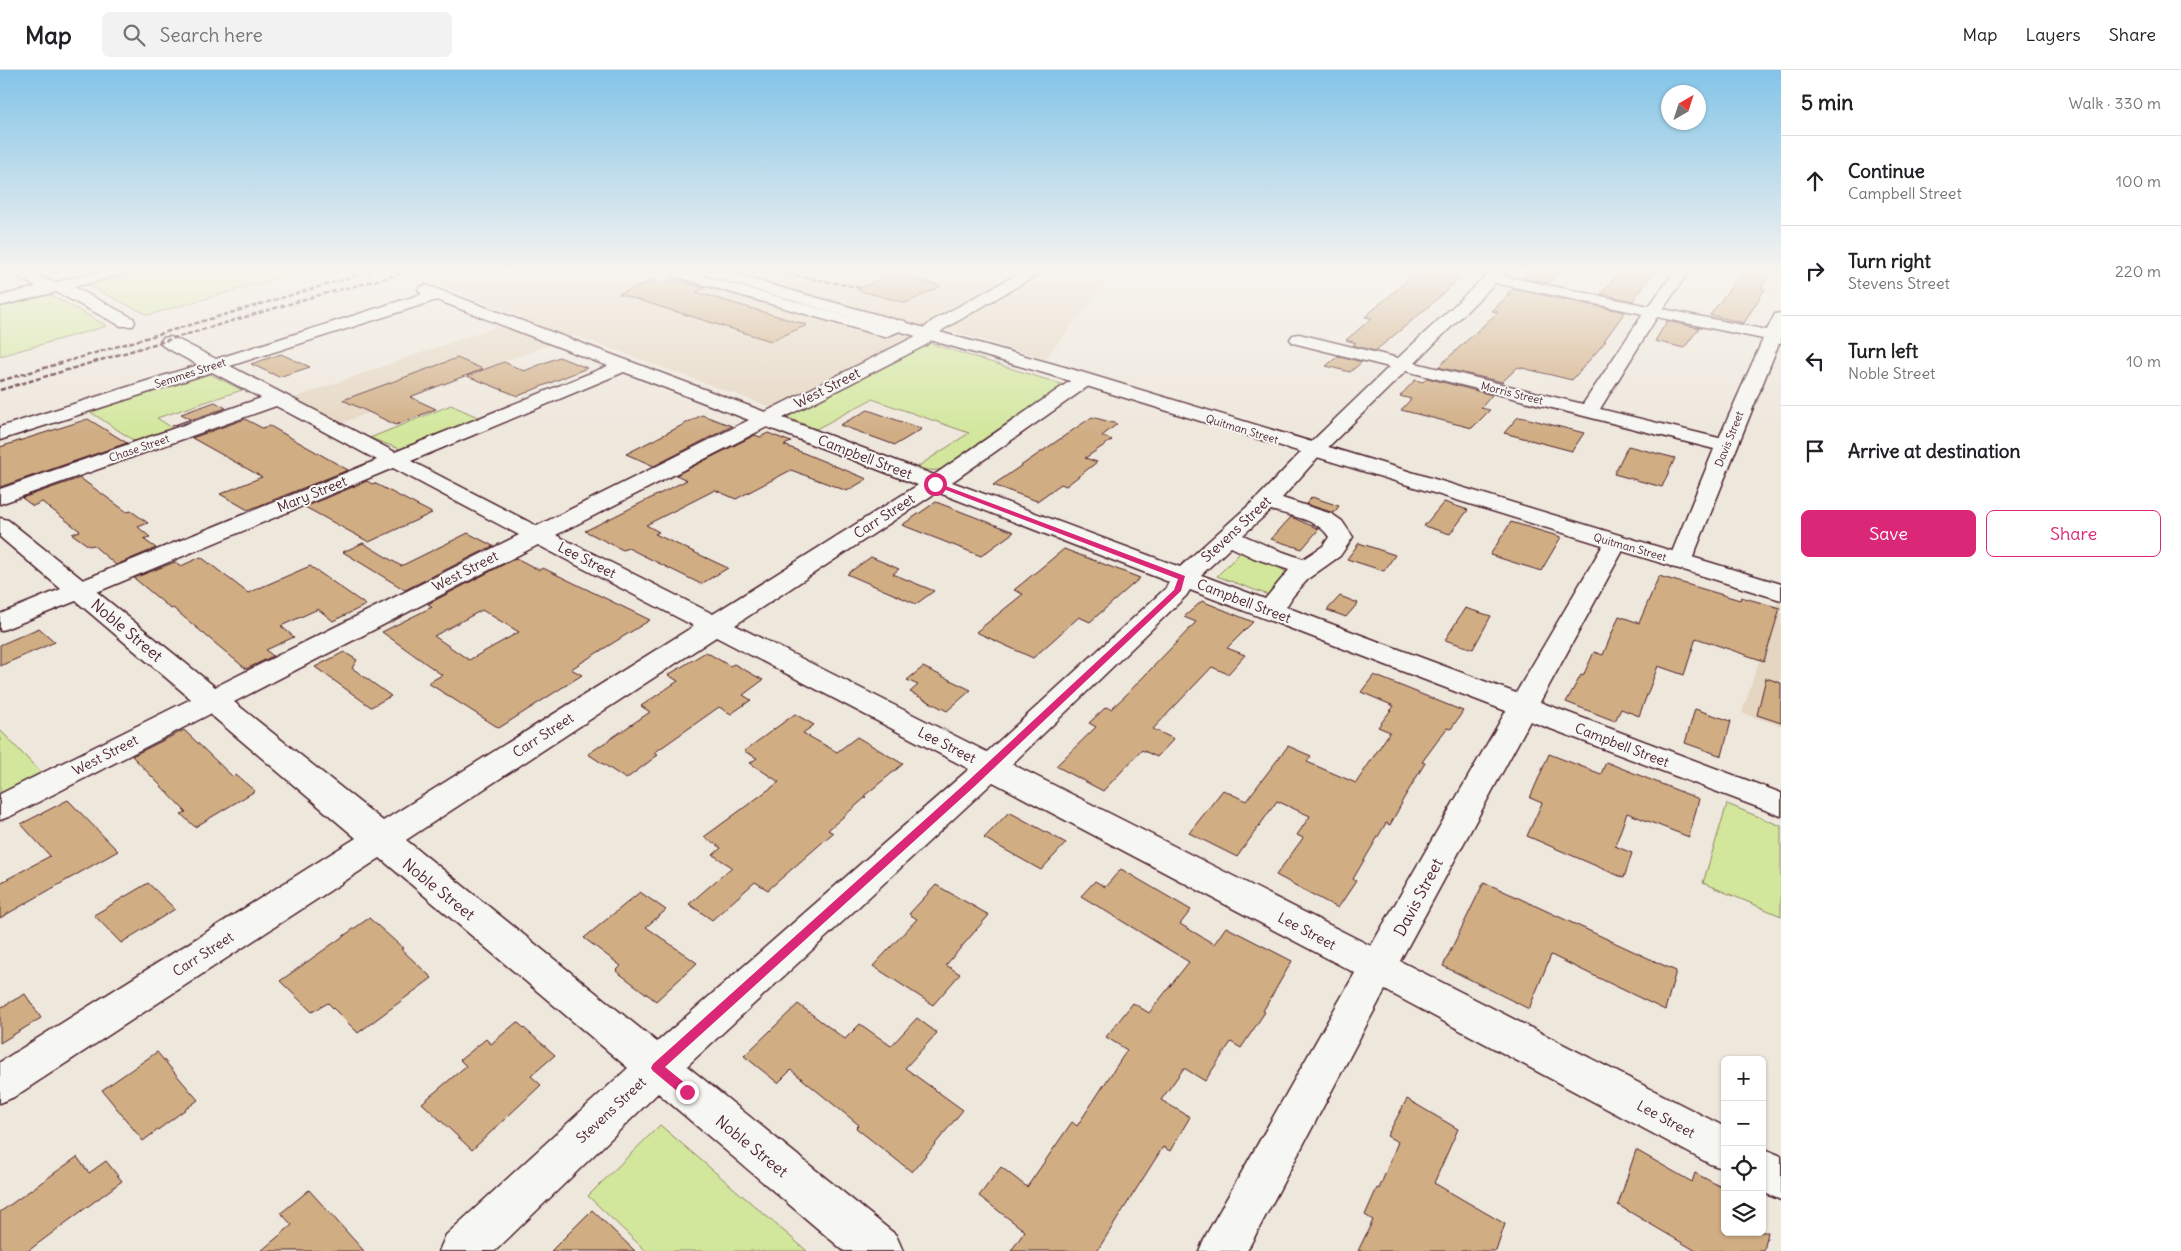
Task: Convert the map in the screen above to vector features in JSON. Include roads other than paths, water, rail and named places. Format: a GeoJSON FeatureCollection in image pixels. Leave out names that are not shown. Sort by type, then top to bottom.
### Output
{"type":"FeatureCollection","features":[{"type":"Feature","properties":{"kind":"street","name":"Semmes Street"},"geometry":{"type":"LineString","coordinates":[[0,434],[333,325]]}},
{"type":"Feature","properties":{"kind":"street","name":"Campbell Street"},"geometry":{"type":"LineString","coordinates":[[519,325],[1781,805]]}},
{"type":"Feature","properties":{"kind":"street","name":"Quitman Street"},"geometry":{"type":"LineString","coordinates":[[899,325],[1781,592]]}},
{"type":"Feature","properties":{"kind":"street","name":"West Street"},"geometry":{"type":"LineString","coordinates":[[0,808],[766,419],[931,334],[938,325]]}},
{"type":"Feature","properties":{"kind":"street","name":"Stevens Street"},"geometry":{"type":"LineString","coordinates":[[462,1251],[657,1068],[990,767],[1177,591],[1182,578],[1266,501],[1314,451],[1444,325]]}},
{"type":"Feature","properties":{"kind":"street"},"geometry":{"type":"LineString","coordinates":[[1588,412],[1644,325]]}},
{"type":"Feature","properties":{"kind":"street"},"geometry":{"type":"LineString","coordinates":[[1720,325],[1777,337]]}},
{"type":"Feature","properties":{"kind":"street","name":"Davis Street"},"geometry":{"type":"LineString","coordinates":[[1680,562],[1726,446],[1777,337]]}},
{"type":"Feature","properties":{"kind":"street","name":"Morris Street"},"geometry":{"type":"LineString","coordinates":[[1299,339],[1726,446]]}},
{"type":"Feature","properties":{"kind":"street","name":"Lee Street"},"geometry":{"type":"LineString","coordinates":[[169,342],[537,535],[1157,852],[1379,970],[1721,1147]]}},
{"type":"Feature","properties":{"kind":"street","name":"Mary Street"},"geometry":{"type":"LineString","coordinates":[[0,623],[624,365]]}},
{"type":"Feature","properties":{"kind":"street","name":"Carr Street"},"geometry":{"type":"LineString","coordinates":[[0,1084],[935,484],[1083,381]]}},
{"type":"Feature","properties":{"kind":"street","name":"Chase Street"},"geometry":{"type":"LineString","coordinates":[[0,497],[277,399]]}},
{"type":"Feature","properties":{"kind":"street"},"geometry":{"type":"LineString","coordinates":[[1266,501],[1324,519],[1334,526],[1341,537],[1334,551],[1307,568],[1276,599],[1271,611]]}},
{"type":"Feature","properties":{"kind":"street","name":"Noble Street"},"geometry":{"type":"LineString","coordinates":[[0,525],[880,1251]]}},
{"type":"Feature","properties":{"kind":"street"},"geometry":{"type":"LineString","coordinates":[[1228,537],[1263,553],[1307,568]]}},
{"type":"Feature","properties":{"kind":"street","name":"Davis Street"},"geometry":{"type":"LineString","coordinates":[[1222,1251],[1379,970],[1458,822],[1615,543]]}},
{"type":"Feature","properties":{"kind":"street"},"geometry":{"type":"LineString","coordinates":[[1766,1171],[1781,1179]]}},
{"type":"Feature","properties":{"kind":"railway"},"geometry":{"type":"LineString","coordinates":[[0,381],[189,325]]}},
{"type":"Feature","properties":{"kind":"railway"},"geometry":{"type":"LineString","coordinates":[[0,390],[218,325]]}}]}
